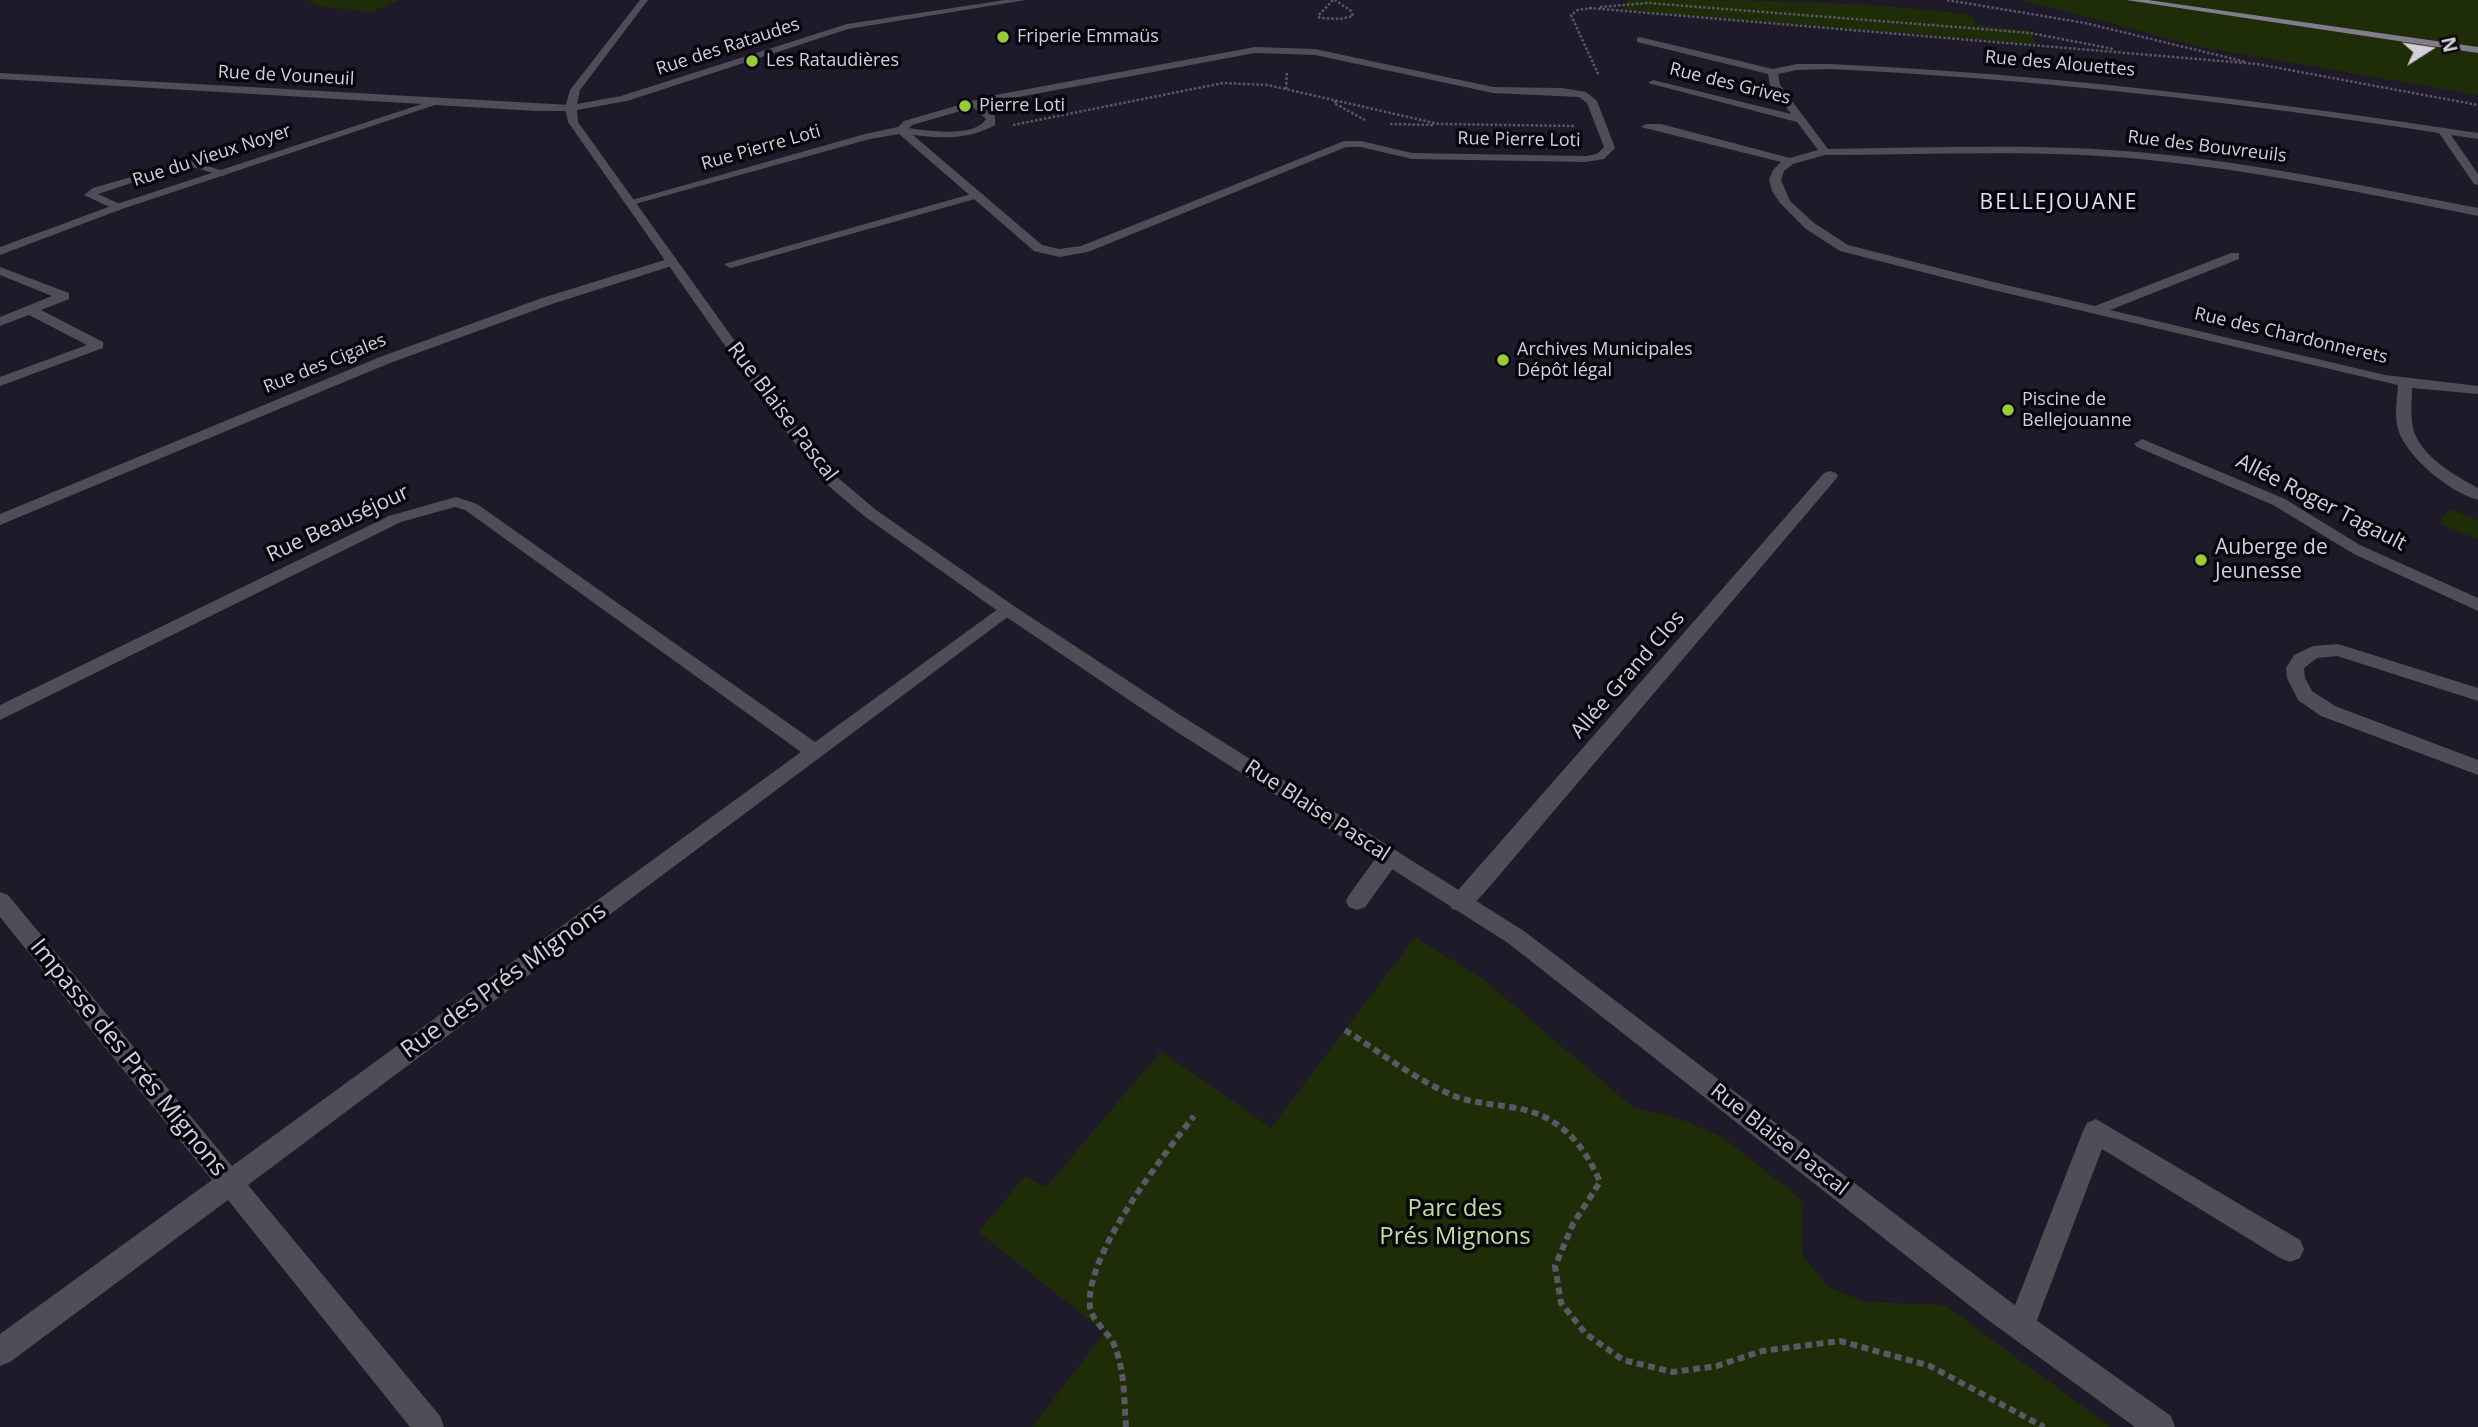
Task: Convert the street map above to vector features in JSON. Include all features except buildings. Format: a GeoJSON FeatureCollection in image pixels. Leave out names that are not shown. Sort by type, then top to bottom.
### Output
{"type":"FeatureCollection","features":[{"type":"Feature","properties":{"kind":"main road"},"geometry":{"type":"LineString","coordinates":[[2130,0],[2478,50]]}},
{"type":"Feature","properties":{"kind":"main road"},"geometry":{"type":"LineString","coordinates":[[2186,0],[2478,40]]}},
{"type":"Feature","properties":{"kind":"street"},"geometry":{"type":"LineString","coordinates":[[570,108],[571,99],[580,83],[644,0]]}},
{"type":"Feature","properties":{"kind":"street","name":"Rue des Rataudes"},"geometry":{"type":"LineString","coordinates":[[570,108],[623,99],[847,27],[880,19],[1022,0]]}},
{"type":"Feature","properties":{"kind":"street","name":"Rue des Alouettes"},"geometry":{"type":"LineString","coordinates":[[1640,40],[1773,72],[1788,68],[1840,68],[2078,82],[2242,101],[2478,136]]}},
{"type":"Feature","properties":{"kind":"street","name":"Rue Pierre Loti"},"geometry":{"type":"LineString","coordinates":[[631,202],[869,136],[901,130],[908,123],[973,103],[1255,50],[1327,53],[1493,90],[1582,94],[1592,101],[1610,148],[1600,157],[1586,159],[1412,156],[1398,155],[1361,143],[1344,144],[1072,252],[1047,252],[1038,248],[901,130]]}},
{"type":"Feature","properties":{"kind":"street"},"geometry":{"type":"LineString","coordinates":[[0,66],[9,71],[3,76]]}},
{"type":"Feature","properties":{"kind":"street","name":"Rue des Grives"},"geometry":{"type":"LineString","coordinates":[[1773,72],[1775,85],[1825,152]]}},
{"type":"Feature","properties":{"kind":"street","name":"Rue de Vouneuil"},"geometry":{"type":"LineString","coordinates":[[3,76],[570,108]]}},
{"type":"Feature","properties":{"kind":"street","name":"Rue des Grives"},"geometry":{"type":"LineString","coordinates":[[1653,83],[1798,119]]}},
{"type":"Feature","properties":{"kind":"street","name":"Rue du Vieux Noyer"},"geometry":{"type":"LineString","coordinates":[[0,251],[118,207],[437,102]]}},
{"type":"Feature","properties":{"kind":"street"},"geometry":{"type":"LineString","coordinates":[[901,130],[923,134],[961,133],[984,128],[991,123],[990,118],[973,103]]}},
{"type":"Feature","properties":{"kind":"street","name":"Rue Blaise Pascal"},"geometry":{"type":"LineString","coordinates":[[570,108],[573,122],[780,414],[831,480],[870,513],[1008,610],[1173,720],[1516,937],[2021,1326],[2160,1427]]}},
{"type":"Feature","properties":{"kind":"street"},"geometry":{"type":"LineString","coordinates":[[1646,127],[1661,127],[1790,161],[1825,152]]}},
{"type":"Feature","properties":{"kind":"street"},"geometry":{"type":"LineString","coordinates":[[2442,131],[2478,182]]}},
{"type":"Feature","properties":{"kind":"street","name":"Rue des Bouvreuils"},"geometry":{"type":"LineString","coordinates":[[1825,152],[2093,152],[2176,159],[2333,182],[2478,212]]}},
{"type":"Feature","properties":{"kind":"street","name":"Rue des Chardonnerets"},"geometry":{"type":"LineString","coordinates":[[1790,161],[1778,171],[1778,190],[1811,228],[1844,248],[1976,284],[2405,382],[2478,390]]}},
{"type":"Feature","properties":{"kind":"street"},"geometry":{"type":"LineString","coordinates":[[118,207],[90,195],[97,190],[179,164],[189,163],[223,173]]}},
{"type":"Feature","properties":{"kind":"street"},"geometry":{"type":"LineString","coordinates":[[730,264],[978,195]]}},
{"type":"Feature","properties":{"kind":"street","name":"Rue des Chardonnerets"},"geometry":{"type":"LineString","coordinates":[[2097,310],[2235,256]]}},
{"type":"Feature","properties":{"kind":"street","name":"Rue des Cigales"},"geometry":{"type":"LineString","coordinates":[[0,520],[385,360],[547,301],[671,262]]}},
{"type":"Feature","properties":{"kind":"street"},"geometry":{"type":"LineString","coordinates":[[0,271],[64,296],[0,322]]}},
{"type":"Feature","properties":{"kind":"street"},"geometry":{"type":"LineString","coordinates":[[0,382],[98,345],[30,310]]}},
{"type":"Feature","properties":{"kind":"street"},"geometry":{"type":"LineString","coordinates":[[2405,382],[2404,416],[2410,438],[2439,468],[2478,495]]}},
{"type":"Feature","properties":{"kind":"street","name":"Allée Grand Clos"},"geometry":{"type":"LineString","coordinates":[[1460,903],[1830,476]]}},
{"type":"Feature","properties":{"kind":"street","name":"Rue Beauséjour"},"geometry":{"type":"LineString","coordinates":[[0,713],[395,520],[456,502],[471,507],[815,752]]}},
{"type":"Feature","properties":{"kind":"street","name":"Allée Roger Tagault"},"geometry":{"type":"LineString","coordinates":[[2360,550],[2478,605]]}},
{"type":"Feature","properties":{"kind":"street","name":"Rue des Prés Mignons"},"geometry":{"type":"LineString","coordinates":[[0,1352],[1008,610]]}},
{"type":"Feature","properties":{"kind":"street"},"geometry":{"type":"LineString","coordinates":[[2478,695],[2338,650],[2313,652],[2301,659],[2295,668],[2296,678],[2305,695],[2328,711],[2478,768]]}},
{"type":"Feature","properties":{"kind":"street"},"geometry":{"type":"LineString","coordinates":[[1357,901],[1389,857]]}},
{"type":"Feature","properties":{"kind":"street","name":"Impasse des Prés Mignons"},"geometry":{"type":"LineString","coordinates":[[0,901],[429,1427]]}},
{"type":"Feature","properties":{"kind":"street"},"geometry":{"type":"LineString","coordinates":[[2021,1326],[2096,1131],[2290,1249]]}},
{"type":"Feature","properties":{"kind":"lane","name":"Allée Roger Tagault"},"geometry":{"type":"LineString","coordinates":[[2142,444],[2279,502],[2360,550]]}},
{"type":"Feature","properties":{"kind":"path"},"geometry":{"type":"LineString","coordinates":[[1334,0],[1352,11],[1353,16],[1340,19],[1320,18],[1318,16],[1334,0]]}},
{"type":"Feature","properties":{"kind":"path"},"geometry":{"type":"LineString","coordinates":[[1608,6],[1609,0]]}},
{"type":"Feature","properties":{"kind":"path"},"geometry":{"type":"LineString","coordinates":[[1947,0],[2085,23],[2257,64],[2478,105]]}},
{"type":"Feature","properties":{"kind":"path"},"geometry":{"type":"LineString","coordinates":[[1582,94],[1604,87],[1571,15],[1578,10],[1589,8],[1648,3],[2031,33],[2135,54]]}},
{"type":"Feature","properties":{"kind":"path"},"geometry":{"type":"LineString","coordinates":[[1589,8],[2257,64]]}},
{"type":"Feature","properties":{"kind":"path"},"geometry":{"type":"LineString","coordinates":[[1009,126],[1223,83],[1268,85],[1438,124]]}},
{"type":"Feature","properties":{"kind":"path"},"geometry":{"type":"LineString","coordinates":[[1336,101],[1334,103],[1373,124]]}},
{"type":"Feature","properties":{"kind":"path"},"geometry":{"type":"LineString","coordinates":[[1385,124],[1602,126]]}},
{"type":"Feature","properties":{"kind":"path"},"geometry":{"type":"LineString","coordinates":[[1345,1030],[1432,1086],[1476,1105],[1523,1109],[1560,1122],[1589,1153],[1600,1182],[1573,1224],[1555,1266],[1560,1303],[1586,1334],[1623,1360],[1673,1372],[1717,1366],[1762,1351],[1840,1341],[1930,1366],[2044,1427]]}},
{"type":"Feature","properties":{"kind":"path"},"geometry":{"type":"LineString","coordinates":[[1126,1427],[1121,1377],[1114,1344],[1090,1308],[1093,1275],[1132,1201],[1194,1116]]}},
{"type":"Feature","properties":{"kind":"green space"},"geometry":{"type":"Polygon","coordinates":[[[306,0],[400,0],[371,12],[324,7],[306,0]]]}},
{"type":"Feature","properties":{"kind":"green space"},"geometry":{"type":"Polygon","coordinates":[[[1627,0],[1799,2],[1928,10],[1971,15],[1976,25],[2029,31],[2036,44],[1623,10],[1627,0]]]}},
{"type":"Feature","properties":{"kind":"green space"},"geometry":{"type":"Polygon","coordinates":[[[2022,0],[2478,0],[2478,95],[2201,47],[2022,0]]]}},
{"type":"Feature","properties":{"kind":"green space"},"geometry":{"type":"Polygon","coordinates":[[[2449,509],[2478,520],[2478,539],[2439,524],[2449,509]]]}},
{"type":"Feature","properties":{"kind":"green space","name":"Parc des Prés Mignons"},"geometry":{"type":"Polygon","coordinates":[[[1415,937],[1484,980],[1634,1108],[1678,1118],[1724,1138],[1801,1199],[1803,1256],[1829,1288],[1866,1302],[1945,1305],[2111,1427],[1032,1427],[1105,1332],[978,1232],[1025,1176],[1046,1187],[1161,1051],[1271,1128],[1415,937]]]}},
{"type":"Feature","properties":{"kind":"place","name":"Friperie Emmaüs"},"geometry":{"type":"Point","coordinates":[1003,37]}},
{"type":"Feature","properties":{"kind":"place","name":"Les Rataudières"},"geometry":{"type":"Point","coordinates":[752,61]}},
{"type":"Feature","properties":{"kind":"place","name":"Pierre Loti"},"geometry":{"type":"Point","coordinates":[965,106]}},
{"type":"Feature","properties":{"kind":"place","name":"Archives Municipales Dépôt légal"},"geometry":{"type":"Point","coordinates":[1503,360]}},
{"type":"Feature","properties":{"kind":"place","name":"Piscine de Bellejouanne"},"geometry":{"type":"Point","coordinates":[2008,410]}},
{"type":"Feature","properties":{"kind":"place","name":"Auberge de Jeunesse"},"geometry":{"type":"Point","coordinates":[2201,560]}},
{"type":"Feature","properties":{"kind":"district","name":"BELLEJOUANE"},"geometry":{"type":"Point","coordinates":[2059,203]}}]}
